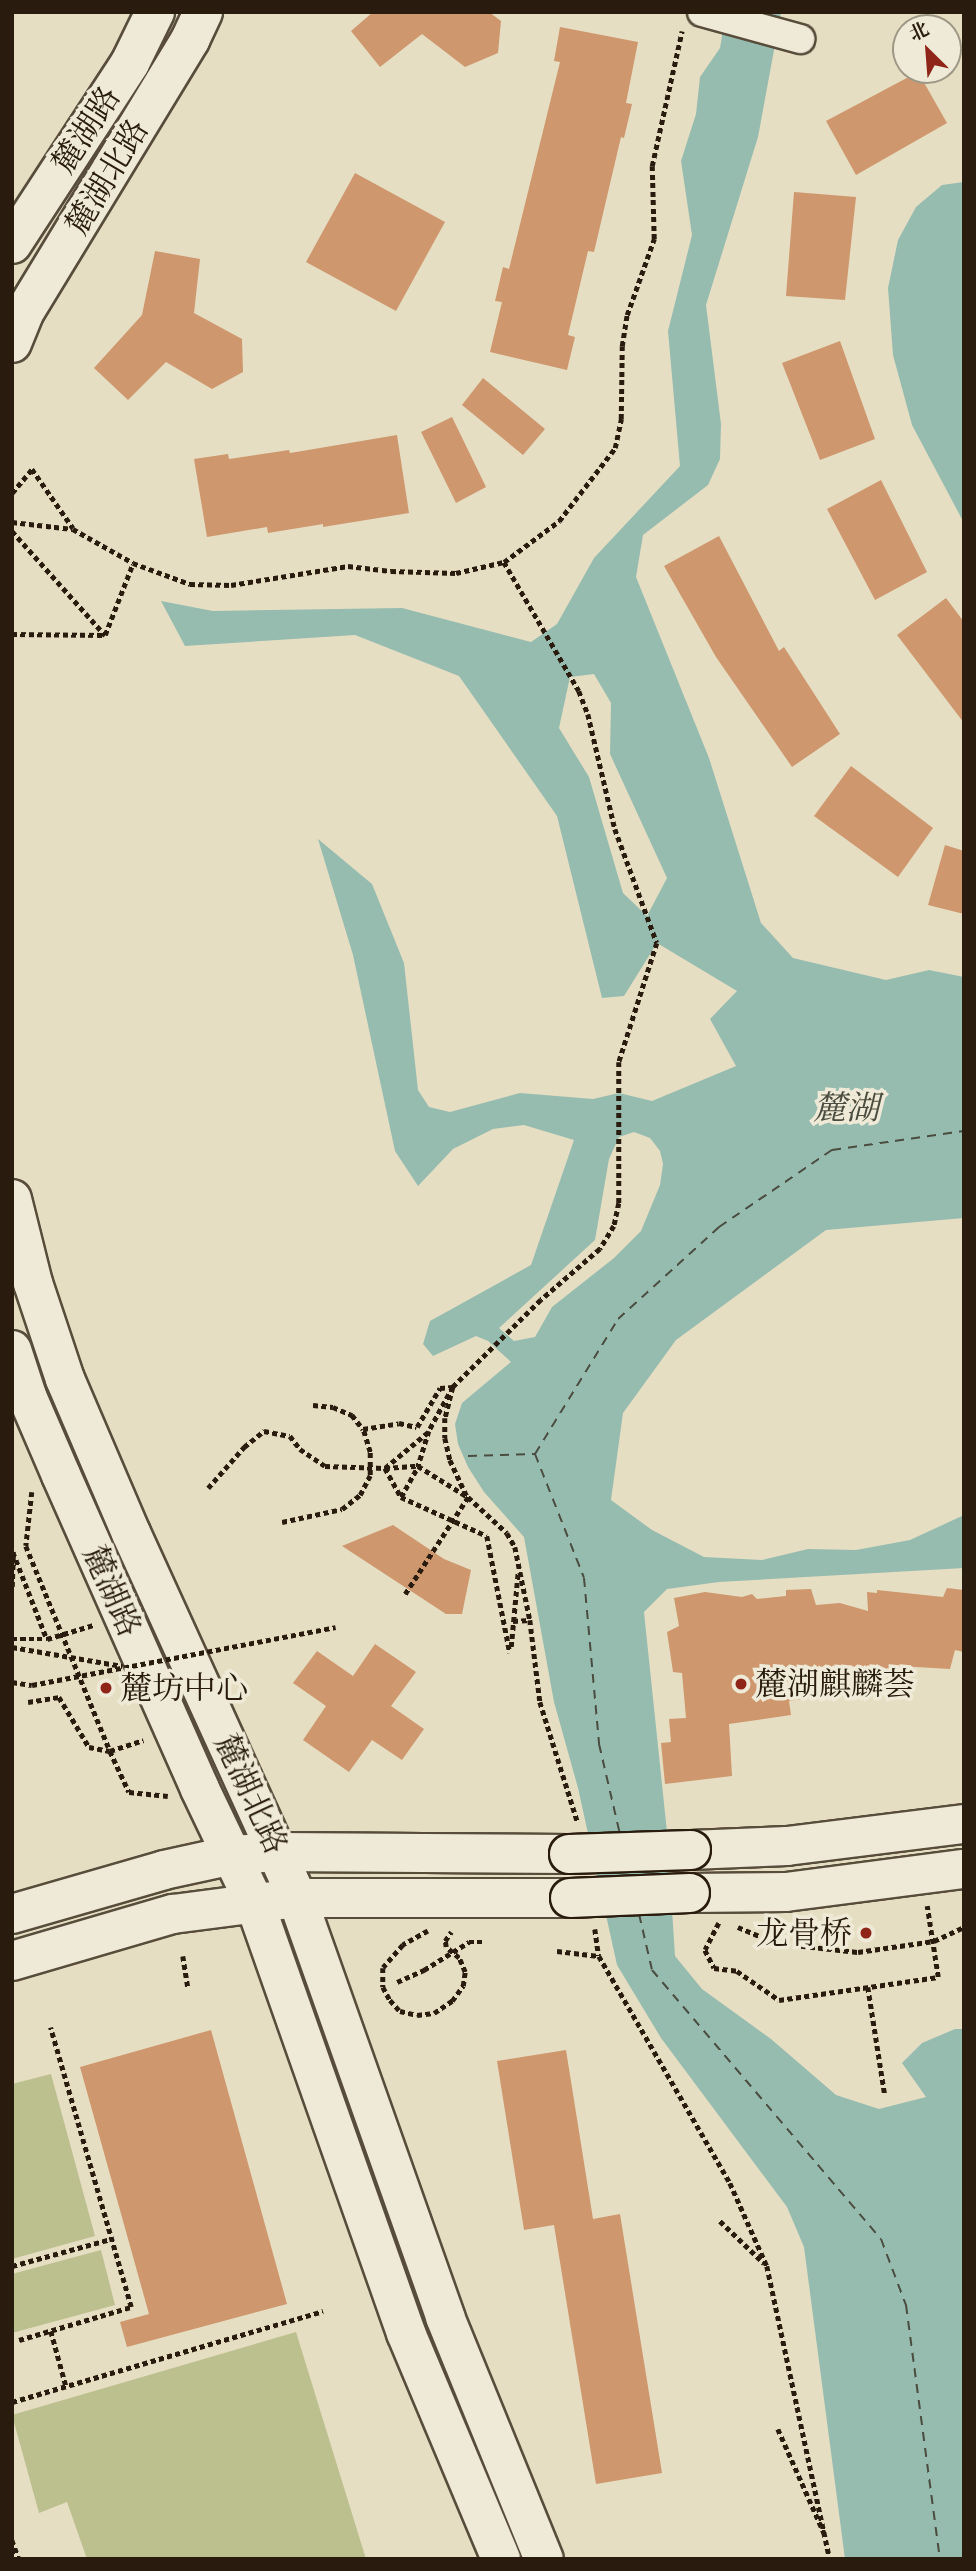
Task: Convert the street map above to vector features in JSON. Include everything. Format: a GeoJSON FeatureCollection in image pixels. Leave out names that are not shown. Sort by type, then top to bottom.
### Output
{"type":"FeatureCollection","features":[{"type":"Feature","properties":{"kind":"street","name":"麓湖路"},"geometry":{"type":"LineString","coordinates":[[12,244],[130,63],[155,12]]}},
{"type":"Feature","properties":{"kind":"street","name":"麓湖北路"},"geometry":{"type":"LineString","coordinates":[[12,343],[24,313],[190,40],[204,12]]}},
{"type":"Feature","properties":{"kind":"street"},"geometry":{"type":"LineString","coordinates":[[692,22],[800,38]]}},
{"type":"Feature","properties":{"kind":"street","name":"麓湖北路"},"geometry":{"type":"LineString","coordinates":[[12,1199],[33,1283],[65,1379],[131,1533],[297,1898],[445,2317],[544,2559]]}},
{"type":"Feature","properties":{"kind":"street","name":"麓湖路"},"geometry":{"type":"LineString","coordinates":[[12,1350],[27,1396],[61,1475],[200,1789],[255,1904],[406,2333],[501,2559]]}},
{"type":"Feature","properties":{"kind":"street"},"geometry":{"type":"LineString","coordinates":[[12,1914],[164,1870],[233,1855],[574,1840],[691,1850],[787,1846],[964,1824]]}},
{"type":"Feature","properties":{"kind":"street"},"geometry":{"type":"LineString","coordinates":[[12,1961],[173,1914],[297,1898],[581,1907],[690,1893],[786,1892],[964,1869]]}},
{"type":"Feature","properties":{"kind":"path"},"geometry":{"type":"LineString","coordinates":[[12,522],[74,529],[133,564],[190,584],[231,585],[348,566],[391,571],[456,572],[504,562],[559,521],[615,448],[621,419],[626,326],[654,239],[653,166],[692,22]]}},
{"type":"Feature","properties":{"kind":"path"},"geometry":{"type":"LineString","coordinates":[[12,493],[32,469],[74,529]]}},
{"type":"Feature","properties":{"kind":"path"},"geometry":{"type":"LineString","coordinates":[[12,531],[105,635]]}},
{"type":"Feature","properties":{"kind":"path"},"geometry":{"type":"LineString","coordinates":[[401,1497],[418,1466],[429,1431],[453,1387],[541,1300],[600,1249],[614,1226],[619,1203],[619,1062],[657,943],[615,829],[588,715],[579,691],[504,562]]}},
{"type":"Feature","properties":{"kind":"path"},"geometry":{"type":"LineString","coordinates":[[105,635],[133,564]]}},
{"type":"Feature","properties":{"kind":"path"},"geometry":{"type":"LineString","coordinates":[[12,635],[105,635]]}},
{"type":"Feature","properties":{"kind":"path"},"geometry":{"type":"LineString","coordinates":[[363,1429],[398,1423],[417,1427],[440,1388],[453,1387]]}},
{"type":"Feature","properties":{"kind":"path"},"geometry":{"type":"LineString","coordinates":[[453,1387],[445,1418],[444,1438],[450,1460],[468,1497]]}},
{"type":"Feature","properties":{"kind":"path"},"geometry":{"type":"LineString","coordinates":[[282,1522],[342,1508],[360,1495],[370,1475],[370,1452],[363,1429],[352,1415],[332,1407],[313,1405]]}},
{"type":"Feature","properties":{"kind":"path"},"geometry":{"type":"LineString","coordinates":[[385,1468],[429,1431]]}},
{"type":"Feature","properties":{"kind":"path"},"geometry":{"type":"LineString","coordinates":[[208,1488],[244,1447],[264,1432],[290,1436],[300,1449],[325,1466],[418,1466],[468,1497],[507,1533],[515,1547],[519,1564],[530,1620],[540,1702],[574,1840]]}},
{"type":"Feature","properties":{"kind":"path"},"geometry":{"type":"LineString","coordinates":[[385,1468],[401,1497],[487,1536],[510,1653],[519,1564]]}},
{"type":"Feature","properties":{"kind":"path"},"geometry":{"type":"LineString","coordinates":[[33,1485],[26,1546],[110,1751],[129,1792],[168,1796]]}},
{"type":"Feature","properties":{"kind":"path"},"geometry":{"type":"LineString","coordinates":[[405,1594],[468,1497]]}},
{"type":"Feature","properties":{"kind":"path"},"geometry":{"type":"LineString","coordinates":[[12,1587],[13,1552],[47,1639]]}},
{"type":"Feature","properties":{"kind":"path"},"geometry":{"type":"LineString","coordinates":[[513,1621],[530,1620]]}},
{"type":"Feature","properties":{"kind":"path"},"geometry":{"type":"LineString","coordinates":[[12,1639],[47,1639],[94,1625]]}},
{"type":"Feature","properties":{"kind":"path"},"geometry":{"type":"LineString","coordinates":[[12,1682],[32,1685],[336,1627]]}},
{"type":"Feature","properties":{"kind":"path"},"geometry":{"type":"LineString","coordinates":[[12,1647],[126,1667]]}},
{"type":"Feature","properties":{"kind":"path"},"geometry":{"type":"LineString","coordinates":[[28,1702],[59,1697],[89,1747],[110,1751],[144,1740]]}},
{"type":"Feature","properties":{"kind":"path"},"geometry":{"type":"LineString","coordinates":[[722,1919],[705,1950],[714,1968],[737,1971],[779,2000],[938,1977],[926,1906]]}},
{"type":"Feature","properties":{"kind":"path"},"geometry":{"type":"LineString","coordinates":[[581,1907],[600,1956],[730,2183],[767,2266],[829,2543],[830,2559]]}},
{"type":"Feature","properties":{"kind":"path"},"geometry":{"type":"LineString","coordinates":[[733,1924],[776,1943],[858,1952],[934,1941],[964,1927]]}},
{"type":"Feature","properties":{"kind":"path"},"geometry":{"type":"LineString","coordinates":[[431,1929],[403,1945],[383,1968],[383,1986],[400,2011],[417,2015],[434,2013],[452,2001],[463,1986],[465,1972],[459,1958],[445,1941],[455,1928]]}},
{"type":"Feature","properties":{"kind":"path"},"geometry":{"type":"LineString","coordinates":[[397,1982],[424,1970],[469,1942],[482,1942]]}},
{"type":"Feature","properties":{"kind":"path"},"geometry":{"type":"LineString","coordinates":[[557,1951],[600,1956]]}},
{"type":"Feature","properties":{"kind":"path"},"geometry":{"type":"LineString","coordinates":[[183,1956],[188,1987]]}},
{"type":"Feature","properties":{"kind":"path"},"geometry":{"type":"LineString","coordinates":[[868,1987],[885,2096]]}},
{"type":"Feature","properties":{"kind":"path"},"geometry":{"type":"LineString","coordinates":[[19,2340],[131,2307],[50,2027]]}},
{"type":"Feature","properties":{"kind":"path"},"geometry":{"type":"LineString","coordinates":[[720,2221],[767,2266]]}},
{"type":"Feature","properties":{"kind":"path"},"geometry":{"type":"LineString","coordinates":[[12,2266],[111,2239]]}},
{"type":"Feature","properties":{"kind":"path"},"geometry":{"type":"LineString","coordinates":[[12,2402],[323,2311]]}},
{"type":"Feature","properties":{"kind":"path"},"geometry":{"type":"LineString","coordinates":[[51,2331],[66,2386]]}},
{"type":"Feature","properties":{"kind":"path"},"geometry":{"type":"LineString","coordinates":[[778,2429],[829,2543]]}},
{"type":"Feature","properties":{"kind":"path"},"geometry":{"type":"LineString","coordinates":[[12,2540],[19,2559]]}},
{"type":"Feature","properties":{"kind":"green space"},"geometry":{"type":"Polygon","coordinates":[[[51,2074],[95,2236],[12,2259],[12,2084],[51,2074]]]}},
{"type":"Feature","properties":{"kind":"green space"},"geometry":{"type":"Polygon","coordinates":[[[101,2250],[115,2305],[12,2333],[12,2274],[101,2250]]]}},
{"type":"Feature","properties":{"kind":"green space"},"geometry":{"type":"Polygon","coordinates":[[[296,2332],[366,2559],[87,2559],[67,2502],[39,2513],[12,2415],[296,2332]]]}},
{"type":"Feature","properties":{"kind":"water","name":"麓湖"},"geometry":{"type":"Polygon","coordinates":[[[726,12],[781,12],[758,137],[706,305],[721,424],[720,459],[708,485],[643,535],[636,577],[709,758],[761,923],[793,958],[886,980],[929,970],[964,977],[964,1218],[826,1230],[676,1340],[623,1413],[611,1500],[652,1530],[704,1557],[762,1560],[808,1549],[856,1550],[910,1540],[964,1515],[964,1568],[719,1582],[667,1589],[644,1612],[667,1832],[675,1956],[702,1989],[771,2039],[836,2095],[879,2109],[926,2097],[902,2063],[922,2043],[955,2029],[964,2029],[964,2559],[845,2559],[804,2247],[787,2207],[661,2038],[617,1965],[578,1788],[554,1702],[524,1537],[484,1492],[468,1467],[458,1444],[455,1424],[462,1403],[511,1362],[488,1341],[476,1336],[433,1356],[423,1344],[430,1321],[531,1265],[574,1140],[524,1125],[493,1129],[453,1149],[418,1186],[395,1151],[353,955],[318,839],[372,884],[404,963],[418,1090],[429,1107],[450,1112],[520,1093],[593,1099],[619,1093],[652,1101],[736,1066],[710,1019],[737,991],[657,943],[624,996],[602,998],[557,816],[459,676],[355,635],[185,646],[161,601],[213,611],[402,608],[531,642],[557,624],[594,558],[680,466],[668,331],[692,235],[681,161],[696,114],[700,77],[720,48],[726,12]],[[594,674],[570,677],[559,728],[589,777],[623,893],[647,916],[667,878],[610,754],[611,703],[594,674]],[[634,1132],[619,1137],[609,1159],[595,1240],[499,1328],[514,1341],[535,1337],[552,1307],[614,1258],[641,1231],[660,1185],[663,1164],[660,1151],[650,1138],[634,1132]]]}},
{"type":"Feature","properties":{"kind":"water"},"geometry":{"type":"Polygon","coordinates":[[[964,182],[964,523],[912,425],[893,355],[888,288],[898,240],[916,207],[942,185],[964,182]]]}},
{"type":"Feature","properties":{"kind":"building"},"geometry":{"type":"Polygon","coordinates":[[[373,12],[489,12],[501,21],[498,53],[465,67],[422,34],[380,67],[351,31],[373,12]]]}},
{"type":"Feature","properties":{"kind":"building"},"geometry":{"type":"Polygon","coordinates":[[[560,27],[638,42],[626,103],[632,104],[624,138],[621,137],[594,252],[588,251],[568,335],[575,337],[567,370],[490,352],[502,302],[495,301],[503,267],[509,269],[560,62],[554,61],[560,27]]]}},
{"type":"Feature","properties":{"kind":"building"},"geometry":{"type":"Polygon","coordinates":[[[895,84],[925,84],[947,123],[856,175],[826,121],[895,84]]]}},
{"type":"Feature","properties":{"kind":"building"},"geometry":{"type":"Polygon","coordinates":[[[355,173],[445,222],[396,311],[306,262],[355,173]]]}},
{"type":"Feature","properties":{"kind":"building"},"geometry":{"type":"Polygon","coordinates":[[[794,192],[856,197],[845,300],[786,296],[794,192]]]}},
{"type":"Feature","properties":{"kind":"building"},"geometry":{"type":"Polygon","coordinates":[[[155,251],[200,259],[194,313],[242,339],[243,372],[212,389],[166,362],[128,400],[94,368],[142,315],[155,251]]]}},
{"type":"Feature","properties":{"kind":"building"},"geometry":{"type":"Polygon","coordinates":[[[840,341],[875,439],[820,460],[782,363],[840,341]]]}},
{"type":"Feature","properties":{"kind":"building"},"geometry":{"type":"Polygon","coordinates":[[[483,378],[545,429],[523,455],[462,405],[483,378]]]}},
{"type":"Feature","properties":{"kind":"building"},"geometry":{"type":"Polygon","coordinates":[[[452,417],[486,487],[456,503],[421,432],[452,417]]]}},
{"type":"Feature","properties":{"kind":"building"},"geometry":{"type":"Polygon","coordinates":[[[397,435],[409,513],[323,527],[323,524],[268,533],[267,527],[207,537],[194,459],[228,454],[229,459],[289,450],[290,453],[397,435]]]}},
{"type":"Feature","properties":{"kind":"building"},"geometry":{"type":"Polygon","coordinates":[[[881,480],[927,572],[875,600],[827,509],[881,480]]]}},
{"type":"Feature","properties":{"kind":"building"},"geometry":{"type":"Polygon","coordinates":[[[719,536],[779,651],[784,647],[840,734],[792,767],[716,657],[664,566],[719,536]]]}},
{"type":"Feature","properties":{"kind":"building"},"geometry":{"type":"Polygon","coordinates":[[[946,598],[964,622],[964,723],[897,635],[946,598]]]}},
{"type":"Feature","properties":{"kind":"building"},"geometry":{"type":"Polygon","coordinates":[[[851,766],[933,828],[898,877],[814,816],[851,766]]]}},
{"type":"Feature","properties":{"kind":"building"},"geometry":{"type":"Polygon","coordinates":[[[945,845],[964,851],[964,914],[928,905],[945,845]]]}},
{"type":"Feature","properties":{"kind":"building"},"geometry":{"type":"Polygon","coordinates":[[[393,1525],[444,1559],[471,1570],[462,1614],[446,1614],[342,1546],[393,1525]]]}},
{"type":"Feature","properties":{"kind":"building","name":"麓湖麒麟荟"},"geometry":{"type":"Polygon","coordinates":[[[947,1588],[964,1590],[964,1652],[955,1650],[950,1669],[899,1666],[900,1672],[798,1678],[801,1699],[789,1701],[791,1715],[729,1724],[732,1776],[665,1784],[661,1743],[671,1742],[669,1719],[686,1718],[682,1673],[673,1672],[667,1632],[679,1626],[674,1598],[705,1592],[742,1597],[752,1594],[757,1599],[786,1596],[786,1590],[811,1589],[816,1605],[840,1603],[868,1611],[867,1592],[877,1593],[877,1590],[943,1597],[947,1588]]]}},
{"type":"Feature","properties":{"kind":"building"},"geometry":{"type":"Polygon","coordinates":[[[375,1644],[416,1672],[391,1706],[424,1729],[402,1760],[372,1740],[349,1772],[303,1740],[326,1706],[293,1683],[317,1651],[353,1676],[375,1644]]]}},
{"type":"Feature","properties":{"kind":"building"},"geometry":{"type":"Polygon","coordinates":[[[211,2030],[287,2304],[127,2347],[120,2322],[149,2314],[80,2067],[211,2030]]]}},
{"type":"Feature","properties":{"kind":"building"},"geometry":{"type":"Polygon","coordinates":[[[566,2050],[593,2219],[620,2214],[662,2473],[596,2484],[554,2225],[524,2230],[497,2061],[566,2050]]]}},
{"type":"Feature","properties":{"kind":"ferry route"},"geometry":{"type":"LineString","coordinates":[[468,1456],[535,1454],[618,1319],[719,1227],[832,1150],[964,1131]]}},
{"type":"Feature","properties":{"kind":"ferry route"},"geometry":{"type":"LineString","coordinates":[[535,1454],[584,1578],[599,1744],[620,1834]]}},
{"type":"Feature","properties":{"kind":"ferry route"},"geometry":{"type":"LineString","coordinates":[[639,1914],[652,1970],[881,2239],[906,2305],[940,2559]]}},
{"type":"Feature","properties":{"kind":"place","name":"麓湖麒麟荟"},"geometry":{"type":"Point","coordinates":[741,1684]}},
{"type":"Feature","properties":{"kind":"place","name":"麓坊中心"},"geometry":{"type":"Point","coordinates":[106,1688]}},
{"type":"Feature","properties":{"kind":"place","name":"龙骨桥"},"geometry":{"type":"Point","coordinates":[866,1933]}}]}
